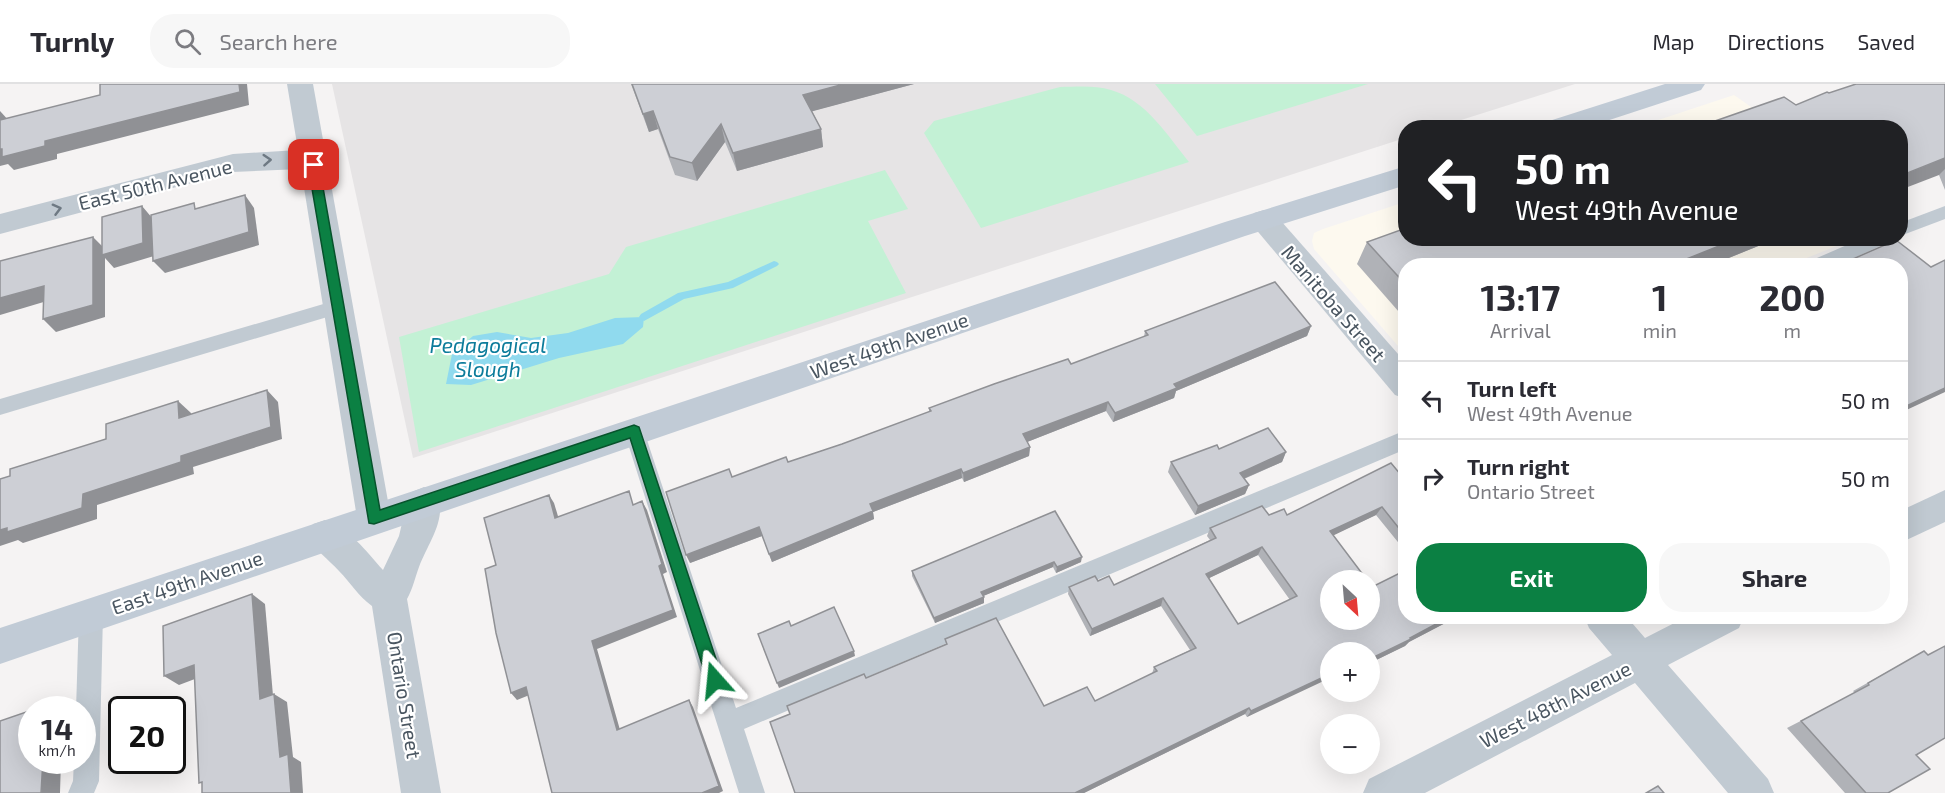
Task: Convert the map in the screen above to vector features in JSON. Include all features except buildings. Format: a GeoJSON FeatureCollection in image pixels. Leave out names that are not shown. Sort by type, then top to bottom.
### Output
{"type":"FeatureCollection","features":[{"type":"Feature","properties":{"kind":"street"},"geometry":{"type":"LineString","coordinates":[[300,84],[336,307],[374,518]]}},
{"type":"Feature","properties":{"kind":"street"},"geometry":{"type":"LineString","coordinates":[[1580,120],[1692,84]]}},
{"type":"Feature","properties":{"kind":"street","name":"East 50th Avenue"},"geometry":{"type":"LineString","coordinates":[[0,224],[233,163],[313,159]]}},
{"type":"Feature","properties":{"kind":"street","name":"West 49th Avenue"},"geometry":{"type":"LineString","coordinates":[[374,518],[1264,220],[1398,178]]}},
{"type":"Feature","properties":{"kind":"street","name":"Manitoba Street"},"geometry":{"type":"LineString","coordinates":[[1264,220],[1398,377]]}},
{"type":"Feature","properties":{"kind":"street"},"geometry":{"type":"LineString","coordinates":[[325,535],[352,560],[374,587],[389,597],[398,581],[402,564],[416,539],[423,502]]}},
{"type":"Feature","properties":{"kind":"street"},"geometry":{"type":"LineString","coordinates":[[1908,524],[1945,505]]}},
{"type":"Feature","properties":{"kind":"street","name":"East 49th Avenue"},"geometry":{"type":"LineString","coordinates":[[0,646],[374,518]]}},
{"type":"Feature","properties":{"kind":"street","name":"Ontario Street"},"geometry":{"type":"LineString","coordinates":[[389,597],[421,793]]}},
{"type":"Feature","properties":{"kind":"street"},"geometry":{"type":"LineString","coordinates":[[1609,624],[1754,793]]}},
{"type":"Feature","properties":{"kind":"street","name":"West 48th Avenue"},"geometry":{"type":"LineString","coordinates":[[1383,793],[1711,624]]}},
{"type":"Feature","properties":{"kind":"lane"},"geometry":{"type":"LineString","coordinates":[[1908,227],[1945,212]]}},
{"type":"Feature","properties":{"kind":"lane"},"geometry":{"type":"LineString","coordinates":[[1835,258],[1863,246]]}},
{"type":"Feature","properties":{"kind":"lane"},"geometry":{"type":"LineString","coordinates":[[0,407],[336,307]]}},
{"type":"Feature","properties":{"kind":"lane"},"geometry":{"type":"LineString","coordinates":[[634,431],[752,793]]}},
{"type":"Feature","properties":{"kind":"lane"},"geometry":{"type":"LineString","coordinates":[[729,723],[1398,442]]}},
{"type":"Feature","properties":{"kind":"lane"},"geometry":{"type":"LineString","coordinates":[[81,793],[86,781],[91,614]]}},
{"type":"Feature","properties":{"kind":"shaded area"},"geometry":{"type":"Polygon","coordinates":[[[332,84],[1575,84],[1461,120],[1398,120],[1398,140],[413,458],[332,84]]]}},
{"type":"Feature","properties":{"kind":"shaded area"},"geometry":{"type":"Polygon","coordinates":[[[1734,95],[1770,120],[1658,120],[1734,95]]]}},
{"type":"Feature","properties":{"kind":"shaded area"},"geometry":{"type":"Polygon","coordinates":[[[1398,204],[1398,246],[1836,246],[1806,258],[1398,258],[1398,346],[1314,249],[1312,241],[1314,233],[1398,204]]]}},
{"type":"Feature","properties":{"kind":"green space"},"geometry":{"type":"Polygon","coordinates":[[[1155,84],[1368,84],[1197,136],[1155,84]]]}},
{"type":"Feature","properties":{"kind":"green space"},"geometry":{"type":"Polygon","coordinates":[[[1060,87],[1099,87],[1123,95],[1135,102],[1155,120],[1189,162],[981,228],[924,133],[934,121],[1060,87]]]}},
{"type":"Feature","properties":{"kind":"green space"},"geometry":{"type":"Polygon","coordinates":[[[885,170],[908,209],[868,221],[906,293],[419,452],[399,337],[609,274],[626,247],[885,170]]]}},
{"type":"Feature","properties":{"kind":"water","name":"Pedagogical Slough"},"geometry":{"type":"Polygon","coordinates":[[[644,317],[643,327],[623,344],[559,358],[471,385],[446,384],[452,354],[473,336],[497,332],[531,338],[568,333],[615,318],[644,317]]]}},
{"type":"Feature","properties":{"kind":"waterway"},"geometry":{"type":"LineString","coordinates":[[644,317],[681,296],[730,285],[774,264]]}},
{"type":"Feature","properties":{"kind":"route"},"geometry":{"type":"LineString","coordinates":[[314,165],[336,307],[374,518],[634,431],[715,680]]}}]}
